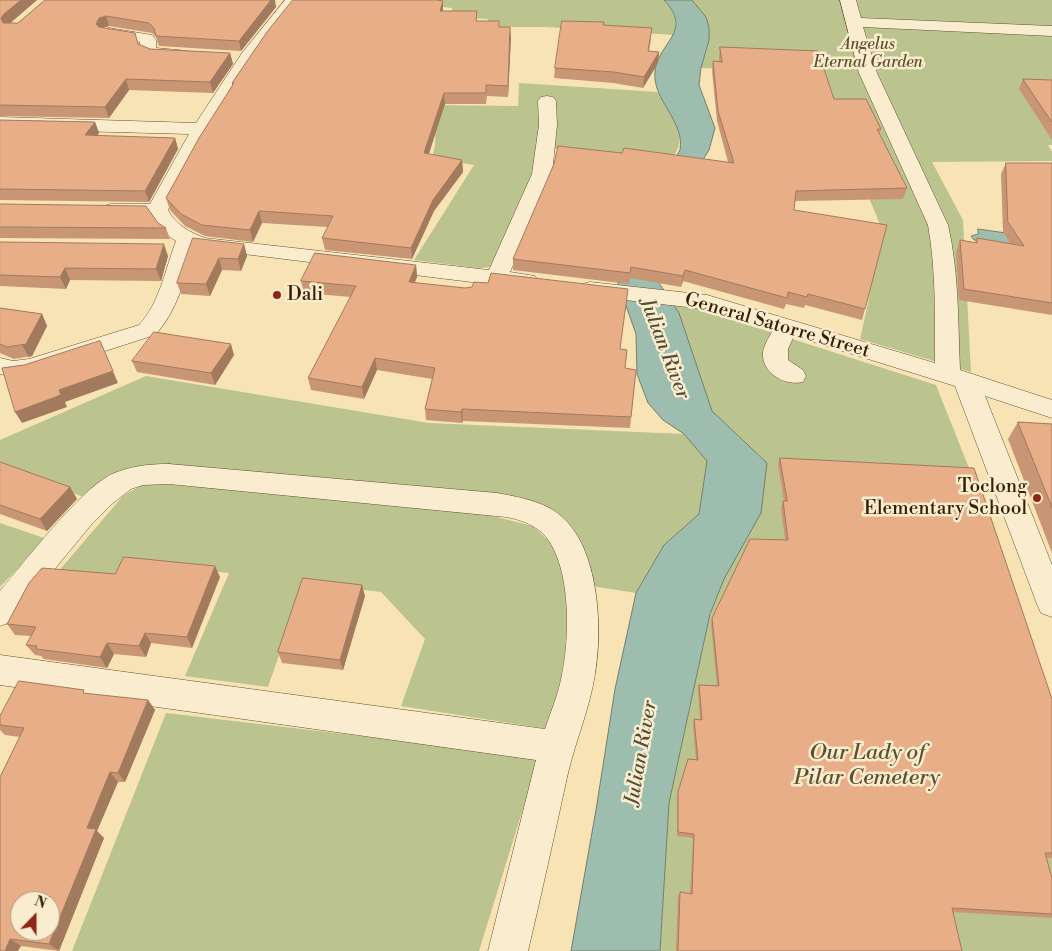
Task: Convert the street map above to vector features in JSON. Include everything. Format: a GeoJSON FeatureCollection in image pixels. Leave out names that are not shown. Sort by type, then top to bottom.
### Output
{"type":"FeatureCollection","features":[{"type":"Feature","properties":{"kind":"street"},"geometry":{"type":"LineString","coordinates":[[272,1],[292,1]]}},
{"type":"Feature","properties":{"kind":"street"},"geometry":{"type":"LineString","coordinates":[[0,366],[13,369],[30,367],[147,330],[155,323],[163,309],[179,245],[173,231],[163,222],[158,210],[162,197],[201,129],[238,58],[292,1]]}},
{"type":"Feature","properties":{"kind":"street"},"geometry":{"type":"LineString","coordinates":[[1052,31],[851,11],[868,73],[938,225],[945,294],[957,378],[1052,604]]}},
{"type":"Feature","properties":{"kind":"street"},"geometry":{"type":"LineString","coordinates":[[109,33],[146,38],[148,40],[148,50],[154,53],[197,56]]}},
{"type":"Feature","properties":{"kind":"street"},"geometry":{"type":"LineString","coordinates":[[496,278],[542,174],[543,149],[548,125],[547,101]]}},
{"type":"Feature","properties":{"kind":"street"},"geometry":{"type":"LineString","coordinates":[[0,123],[201,129]]}},
{"type":"Feature","properties":{"kind":"street"},"geometry":{"type":"LineString","coordinates":[[89,210],[158,210]]}},
{"type":"Feature","properties":{"kind":"street"},"geometry":{"type":"LineString","coordinates":[[179,245],[224,247],[544,284]]}},
{"type":"Feature","properties":{"kind":"street","name":"General Satorre Street"},"geometry":{"type":"LineString","coordinates":[[573,287],[707,302],[957,378],[1052,410]]}},
{"type":"Feature","properties":{"kind":"street"},"geometry":{"type":"LineString","coordinates":[[786,326],[774,354],[774,359],[778,366],[794,376]]}},
{"type":"Feature","properties":{"kind":"street"},"geometry":{"type":"LineString","coordinates":[[0,613],[81,517],[102,496],[121,482],[143,475],[170,474],[488,503],[513,507],[538,516],[556,529],[570,553],[580,594],[583,628],[580,668],[557,747],[508,951]]}},
{"type":"Feature","properties":{"kind":"street"},"geometry":{"type":"LineString","coordinates":[[0,670],[557,747]]}},
{"type":"Feature","properties":{"kind":"green space"},"geometry":{"type":"Polygon","coordinates":[[[396,0],[664,0],[674,16],[676,25],[674,35],[546,27],[487,27],[488,19],[452,17],[452,8],[395,2],[396,0]]]}},
{"type":"Feature","properties":{"kind":"green space","name":"Angelus Eternal Garden"},"geometry":{"type":"Polygon","coordinates":[[[692,0],[1052,0],[1052,145],[1048,145],[1052,152],[1052,161],[932,162],[963,220],[971,372],[860,339],[868,303],[879,222],[817,72],[701,68],[709,40],[706,17],[692,0]]]}},
{"type":"Feature","properties":{"kind":"green space"},"geometry":{"type":"Polygon","coordinates":[[[519,83],[658,92],[677,127],[679,144],[676,153],[669,162],[540,147],[539,162],[494,267],[478,268],[414,260],[474,165],[431,158],[434,151],[435,138],[430,105],[518,106],[519,83]]]}},
{"type":"Feature","properties":{"kind":"green space","name":"Our Lady of Pilar Cemetery"},"geometry":{"type":"Polygon","coordinates":[[[673,305],[695,308],[936,385],[971,473],[1052,699],[1052,951],[660,951],[669,803],[710,614],[767,463],[712,411],[679,313],[673,305]]]}},
{"type":"Feature","properties":{"kind":"green space"},"geometry":{"type":"Polygon","coordinates":[[[146,376],[429,423],[684,434],[707,461],[699,514],[664,545],[636,593],[592,586],[543,508],[164,468],[87,498],[0,468],[0,440],[146,376]]]}},
{"type":"Feature","properties":{"kind":"green space"},"geometry":{"type":"Polygon","coordinates":[[[145,483],[323,496],[488,515],[533,526],[558,550],[572,601],[568,650],[548,729],[401,706],[425,639],[381,592],[304,583],[268,687],[185,676],[229,573],[128,563],[120,579],[56,574],[123,496],[145,483]]]}},
{"type":"Feature","properties":{"kind":"green space"},"geometry":{"type":"Polygon","coordinates":[[[0,523],[47,539],[0,587],[0,523]]]}},
{"type":"Feature","properties":{"kind":"green space"},"geometry":{"type":"Polygon","coordinates":[[[166,713],[539,757],[479,951],[72,951],[166,713]]]}},
{"type":"Feature","properties":{"kind":"water","name":"Julian River"},"geometry":{"type":"Polygon","coordinates":[[[664,0],[692,0],[706,17],[709,27],[709,40],[701,68],[699,85],[715,128],[709,150],[697,169],[657,280],[679,313],[712,411],[767,463],[761,513],[724,579],[710,614],[669,803],[660,951],[571,951],[615,689],[636,593],[664,545],[699,514],[707,461],[684,434],[663,420],[648,403],[637,374],[636,334],[613,269],[680,150],[678,129],[658,92],[655,82],[655,71],[658,61],[672,36],[676,20],[664,0]]]}},
{"type":"Feature","properties":{"kind":"water"},"geometry":{"type":"Polygon","coordinates":[[[978,229],[1027,236],[1037,247],[974,240],[971,236],[978,234],[978,229]]]}},
{"type":"Feature","properties":{"kind":"building"},"geometry":{"type":"Polygon","coordinates":[[[0,0],[21,0],[1,18],[3,23],[18,23],[45,0],[271,0],[239,41],[156,36],[154,28],[149,23],[106,16],[99,18],[96,24],[99,27],[135,33],[138,44],[150,49],[230,53],[210,82],[126,79],[105,107],[0,105],[0,0]]]}},
{"type":"Feature","properties":{"kind":"building"},"geometry":{"type":"Polygon","coordinates":[[[293,0],[436,0],[443,1],[440,11],[477,11],[476,21],[499,21],[499,27],[510,27],[508,86],[486,85],[486,93],[444,93],[424,153],[462,160],[433,200],[411,248],[322,238],[333,216],[259,211],[250,230],[202,225],[181,214],[166,198],[199,138],[234,83],[232,83],[267,32],[293,0]]]}},
{"type":"Feature","properties":{"kind":"building"},"geometry":{"type":"Polygon","coordinates":[[[562,21],[604,22],[603,25],[652,28],[648,51],[659,52],[644,77],[614,72],[555,68],[562,21]]]}},
{"type":"Feature","properties":{"kind":"building"},"geometry":{"type":"Polygon","coordinates":[[[720,47],[818,51],[834,99],[866,99],[881,129],[877,129],[907,188],[796,191],[794,210],[887,225],[865,309],[808,294],[807,297],[788,292],[787,298],[685,270],[683,276],[631,267],[630,273],[513,259],[554,164],[558,146],[622,153],[624,148],[734,163],[718,111],[713,61],[722,62],[720,47]]]}},
{"type":"Feature","properties":{"kind":"building"},"geometry":{"type":"Polygon","coordinates":[[[1023,79],[1052,80],[1052,122],[1023,79]]]}},
{"type":"Feature","properties":{"kind":"building"},"geometry":{"type":"Polygon","coordinates":[[[0,120],[95,122],[85,135],[175,138],[145,191],[0,189],[0,120]]]}},
{"type":"Feature","properties":{"kind":"building"},"geometry":{"type":"Polygon","coordinates":[[[1006,163],[1052,163],[1052,303],[964,289],[960,240],[977,243],[977,238],[1024,246],[1008,222],[1006,163]]]}},
{"type":"Feature","properties":{"kind":"building"},"geometry":{"type":"Polygon","coordinates":[[[0,204],[146,206],[158,223],[166,228],[0,227],[0,204]]]}},
{"type":"Feature","properties":{"kind":"building"},"geometry":{"type":"Polygon","coordinates":[[[193,238],[244,244],[238,259],[219,258],[206,284],[177,283],[193,238]]]}},
{"type":"Feature","properties":{"kind":"building"},"geometry":{"type":"Polygon","coordinates":[[[0,242],[164,244],[156,269],[65,268],[60,277],[0,275],[0,242]]]}},
{"type":"Feature","properties":{"kind":"building"},"geometry":{"type":"Polygon","coordinates":[[[315,253],[416,265],[409,282],[465,288],[472,287],[474,282],[488,283],[491,273],[628,289],[620,349],[627,350],[625,368],[636,370],[631,417],[462,409],[461,412],[425,409],[435,368],[375,358],[362,387],[308,378],[356,286],[301,281],[315,253]]]}},
{"type":"Feature","properties":{"kind":"building"},"geometry":{"type":"Polygon","coordinates":[[[0,308],[42,314],[26,344],[7,347],[0,344],[0,308]]]}},
{"type":"Feature","properties":{"kind":"building"},"geometry":{"type":"Polygon","coordinates":[[[154,332],[231,344],[211,373],[132,361],[154,332]]]}},
{"type":"Feature","properties":{"kind":"building"},"geometry":{"type":"Polygon","coordinates":[[[100,341],[113,371],[59,390],[61,395],[15,412],[2,368],[24,365],[100,341]]]}},
{"type":"Feature","properties":{"kind":"building"},"geometry":{"type":"Polygon","coordinates":[[[1018,422],[1052,424],[1052,507],[1018,422]]]}},
{"type":"Feature","properties":{"kind":"building","name":"Our Lady of Pilar Cemetery"},"geometry":{"type":"Polygon","coordinates":[[[780,458],[974,468],[1052,699],[1052,853],[1045,853],[1052,878],[1052,914],[952,908],[962,951],[678,951],[680,892],[692,894],[694,834],[678,832],[678,792],[688,759],[698,760],[694,719],[702,720],[699,685],[719,686],[712,618],[750,539],[788,540],[783,501],[787,501],[780,458]]]}},
{"type":"Feature","properties":{"kind":"building"},"geometry":{"type":"Polygon","coordinates":[[[0,462],[70,487],[40,519],[0,505],[0,462]]]}},
{"type":"Feature","properties":{"kind":"building"},"geometry":{"type":"Polygon","coordinates":[[[124,557],[215,566],[187,637],[145,633],[139,646],[107,643],[100,657],[36,649],[37,646],[26,645],[36,627],[7,624],[29,583],[42,568],[115,574],[124,557]]]}},
{"type":"Feature","properties":{"kind":"building"},"geometry":{"type":"Polygon","coordinates":[[[303,578],[362,585],[340,660],[278,652],[303,578]]]}},
{"type":"Feature","properties":{"kind":"building"},"geometry":{"type":"Polygon","coordinates":[[[19,681],[84,690],[83,693],[148,700],[118,773],[110,772],[87,828],[96,829],[60,917],[60,891],[10,891],[10,939],[5,951],[0,951],[0,777],[24,728],[0,725],[0,716],[19,681]]]}},
{"type":"Feature","properties":{"kind":"building"},"geometry":{"type":"Polygon","coordinates":[[[26,941],[50,941],[49,944],[26,941]]]}},
{"type":"Feature","properties":{"kind":"place","name":"Dali"},"geometry":{"type":"Point","coordinates":[277,295]}},
{"type":"Feature","properties":{"kind":"place","name":"Toclong Elementary School"},"geometry":{"type":"Point","coordinates":[1037,498]}}]}
